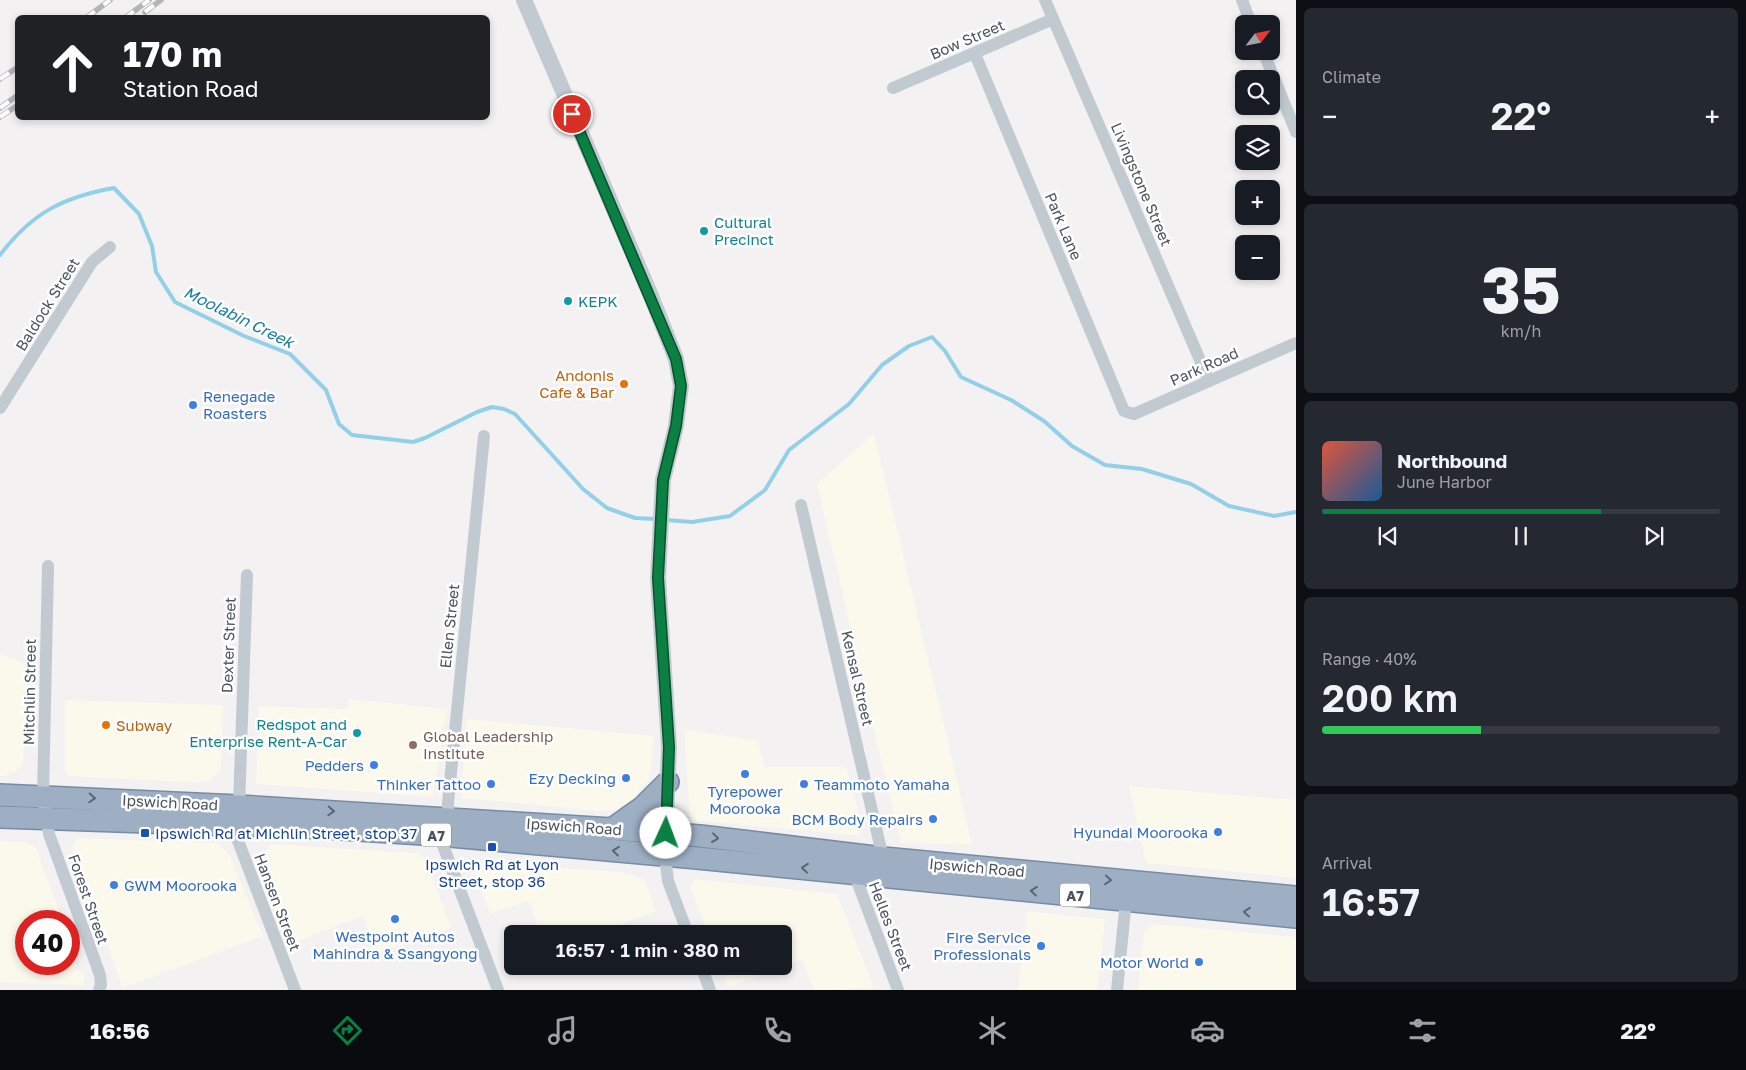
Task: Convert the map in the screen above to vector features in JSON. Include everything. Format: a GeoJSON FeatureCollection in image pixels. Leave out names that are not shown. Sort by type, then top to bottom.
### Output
{"type":"FeatureCollection","features":[{"type":"Feature","properties":{"kind":"highway"},"geometry":{"type":"LineString","coordinates":[[612,829],[643,807],[668,782]]}},
{"type":"Feature","properties":{"kind":"highway","name":"Ipswich Road"},"geometry":{"type":"LineString","coordinates":[[0,795],[43,796],[236,815],[444,827],[612,829],[666,833],[883,858],[1296,897]]}},
{"type":"Feature","properties":{"kind":"highway","name":"Ipswich Road"},"geometry":{"type":"LineString","coordinates":[[0,817],[236,815]]}},
{"type":"Feature","properties":{"kind":"highway","name":"Ipswich Road"},"geometry":{"type":"LineString","coordinates":[[444,827],[665,856],[1296,917]]}},
{"type":"Feature","properties":{"kind":"street"},"geometry":{"type":"LineString","coordinates":[[524,0],[676,359],[681,386],[676,426],[663,480],[658,578],[669,747],[665,856],[668,881],[685,925]]}},
{"type":"Feature","properties":{"kind":"street","name":"Livingstone Street"},"geometry":{"type":"LineString","coordinates":[[1045,0],[1208,381]]}},
{"type":"Feature","properties":{"kind":"street"},"geometry":{"type":"LineString","coordinates":[[1242,0],[1248,15]]}},
{"type":"Feature","properties":{"kind":"street","name":"Bow Street"},"geometry":{"type":"LineString","coordinates":[[893,88],[1053,19]]}},
{"type":"Feature","properties":{"kind":"street","name":"Park Lane"},"geometry":{"type":"LineString","coordinates":[[975,54],[1124,411]]}},
{"type":"Feature","properties":{"kind":"street"},"geometry":{"type":"LineString","coordinates":[[1267,60],[1296,131]]}},
{"type":"Feature","properties":{"kind":"street","name":"Baldock Street"},"geometry":{"type":"LineString","coordinates":[[0,408],[92,262],[110,247]]}},
{"type":"Feature","properties":{"kind":"street","name":"Park Road"},"geometry":{"type":"LineString","coordinates":[[1124,411],[1134,414],[1296,343]]}},
{"type":"Feature","properties":{"kind":"street","name":"Ellen Street"},"geometry":{"type":"LineString","coordinates":[[444,827],[484,436]]}},
{"type":"Feature","properties":{"kind":"street","name":"Kensal Street"},"geometry":{"type":"LineString","coordinates":[[801,505],[883,858]]}},
{"type":"Feature","properties":{"kind":"street","name":"Mitchlin Street"},"geometry":{"type":"LineString","coordinates":[[45,818],[43,796],[48,566]]}},
{"type":"Feature","properties":{"kind":"street","name":"Dexter Street"},"geometry":{"type":"LineString","coordinates":[[236,815],[247,575]]}},
{"type":"Feature","properties":{"kind":"street","name":"Hansen Street"},"geometry":{"type":"LineString","coordinates":[[236,815],[295,990]]}},
{"type":"Feature","properties":{"kind":"street","name":"Forest Street"},"geometry":{"type":"LineString","coordinates":[[45,818],[49,834],[100,975],[101,985],[99,990]]}},
{"type":"Feature","properties":{"kind":"street"},"geometry":{"type":"LineString","coordinates":[[444,827],[498,990]]}},
{"type":"Feature","properties":{"kind":"street","name":"Helles Street"},"geometry":{"type":"LineString","coordinates":[[854,873],[898,990]]}},
{"type":"Feature","properties":{"kind":"street"},"geometry":{"type":"LineString","coordinates":[[1118,990],[1126,900]]}},
{"type":"Feature","properties":{"kind":"street"},"geometry":{"type":"LineString","coordinates":[[704,975],[710,990]]}},
{"type":"Feature","properties":{"kind":"shaded area"},"geometry":{"type":"Polygon","coordinates":[[[874,433],[972,845],[901,843],[888,790],[817,484],[874,433]]]}},
{"type":"Feature","properties":{"kind":"shaded area"},"geometry":{"type":"Polygon","coordinates":[[[0,654],[28,664],[23,764],[17,771],[5,776],[0,776],[0,654]]]}},
{"type":"Feature","properties":{"kind":"shaded area"},"geometry":{"type":"Polygon","coordinates":[[[349,699],[447,709],[433,797],[256,784],[259,706],[348,709],[349,699]]]}},
{"type":"Feature","properties":{"kind":"shaded area"},"geometry":{"type":"Polygon","coordinates":[[[65,700],[223,705],[221,770],[210,780],[199,783],[69,776],[65,772],[65,700]]]}},
{"type":"Feature","properties":{"kind":"shaded area"},"geometry":{"type":"Polygon","coordinates":[[[467,719],[654,736],[649,779],[632,800],[614,810],[601,811],[461,798],[467,719]]]}},
{"type":"Feature","properties":{"kind":"shaded area"},"geometry":{"type":"Polygon","coordinates":[[[684,729],[758,741],[765,767],[846,767],[860,818],[861,836],[690,820],[684,729]]]}},
{"type":"Feature","properties":{"kind":"shaded area","name":"Hyundai Moorooka"},"geometry":{"type":"Polygon","coordinates":[[[1129,786],[1296,800],[1296,878],[1146,863],[1129,786]]]}},
{"type":"Feature","properties":{"kind":"shaded area"},"geometry":{"type":"Polygon","coordinates":[[[77,838],[217,843],[229,854],[263,936],[123,988],[72,849],[77,838]]]}},
{"type":"Feature","properties":{"kind":"shaded area"},"geometry":{"type":"Polygon","coordinates":[[[0,841],[27,842],[36,848],[59,910],[15,910],[15,975],[80,975],[80,971],[86,977],[83,985],[0,982],[0,841]]]}},
{"type":"Feature","properties":{"kind":"shaded area"},"geometry":{"type":"Polygon","coordinates":[[[271,844],[417,853],[426,860],[451,928],[377,953],[362,916],[293,943],[263,867],[263,855],[271,844]]]}},
{"type":"Feature","properties":{"kind":"shaded area"},"geometry":{"type":"Polygon","coordinates":[[[479,863],[623,872],[645,880],[656,911],[619,925],[538,925],[529,901],[490,914],[473,866],[479,863]]]}},
{"type":"Feature","properties":{"kind":"shaded area"},"geometry":{"type":"Polygon","coordinates":[[[695,879],[837,894],[874,988],[814,990],[802,960],[792,964],[792,925],[705,925],[690,886],[695,879]]]}},
{"type":"Feature","properties":{"kind":"shaded area"},"geometry":{"type":"Polygon","coordinates":[[[1027,911],[1105,919],[1097,990],[1018,990],[1027,911]]]}},
{"type":"Feature","properties":{"kind":"shaded area","name":"Motor World"},"geometry":{"type":"Polygon","coordinates":[[[1155,924],[1296,937],[1296,990],[1138,990],[1144,932],[1155,924]]]}},
{"type":"Feature","properties":{"kind":"shaded area"},"geometry":{"type":"Polygon","coordinates":[[[723,975],[761,975],[728,987],[723,975]]]}},
{"type":"Feature","properties":{"kind":"waterway","name":"Moolabin Creek"},"geometry":{"type":"LineString","coordinates":[[0,255],[24,228],[50,209],[79,196],[114,188],[139,214],[152,246],[156,272],[175,302],[244,336],[290,354],[326,390],[339,424],[352,435],[413,442],[477,412],[492,407],[504,409],[515,414],[583,489],[607,508],[635,518],[656,519]]}},
{"type":"Feature","properties":{"kind":"waterway","name":"Moolabin Creek"},"geometry":{"type":"LineString","coordinates":[[666,520],[692,522],[730,516],[765,490],[789,450],[849,404],[882,365],[909,346],[932,337],[945,351],[961,377],[1011,400],[1044,421],[1072,446],[1105,465],[1142,469],[1191,484],[1229,506],[1274,516],[1296,512]]}},
{"type":"Feature","properties":{"kind":"railway"},"geometry":{"type":"LineString","coordinates":[[90,15],[110,0]]}},
{"type":"Feature","properties":{"kind":"railway"},"geometry":{"type":"LineString","coordinates":[[129,15],[149,0]]}},
{"type":"Feature","properties":{"kind":"railway"},"geometry":{"type":"LineString","coordinates":[[145,12],[161,0]]}},
{"type":"Feature","properties":{"kind":"railway"},"geometry":{"type":"LineString","coordinates":[[0,79],[15,69]]}},
{"type":"Feature","properties":{"kind":"railway"},"geometry":{"type":"LineString","coordinates":[[0,108],[15,97]]}},
{"type":"Feature","properties":{"kind":"railway"},"geometry":{"type":"LineString","coordinates":[[0,117],[15,107]]}},
{"type":"Feature","properties":{"kind":"place","name":"Cultural Precinct"},"geometry":{"type":"Point","coordinates":[704,231]}},
{"type":"Feature","properties":{"kind":"place","name":"KEPK"},"geometry":{"type":"Point","coordinates":[568,301]}},
{"type":"Feature","properties":{"kind":"place","name":"Andonis Cafe & Bar"},"geometry":{"type":"Point","coordinates":[624,384]}},
{"type":"Feature","properties":{"kind":"place","name":"Renegade Roasters"},"geometry":{"type":"Point","coordinates":[193,405]}},
{"type":"Feature","properties":{"kind":"place","name":"Subway"},"geometry":{"type":"Point","coordinates":[106,725]}},
{"type":"Feature","properties":{"kind":"place","name":"Redspot and Enterprise Rent-A-Car"},"geometry":{"type":"Point","coordinates":[357,733]}},
{"type":"Feature","properties":{"kind":"place","name":"Global Leadership Institute"},"geometry":{"type":"Point","coordinates":[413,745]}},
{"type":"Feature","properties":{"kind":"place","name":"Pedders"},"geometry":{"type":"Point","coordinates":[374,765]}},
{"type":"Feature","properties":{"kind":"place","name":"Tyrepower Moorooka"},"geometry":{"type":"Point","coordinates":[745,774]}},
{"type":"Feature","properties":{"kind":"place","name":"Ezy Decking"},"geometry":{"type":"Point","coordinates":[626,778]}},
{"type":"Feature","properties":{"kind":"place","name":"Thinker Tattoo"},"geometry":{"type":"Point","coordinates":[491,784]}},
{"type":"Feature","properties":{"kind":"place","name":"Teammoto Yamaha"},"geometry":{"type":"Point","coordinates":[804,784]}},
{"type":"Feature","properties":{"kind":"place","name":"BCM Body Repairs"},"geometry":{"type":"Point","coordinates":[933,819]}},
{"type":"Feature","properties":{"kind":"place","name":"Hyundai Moorooka"},"geometry":{"type":"Point","coordinates":[1218,832]}},
{"type":"Feature","properties":{"kind":"place","name":"Ipswich Rd at Michlin Street, stop 37"},"geometry":{"type":"Point","coordinates":[145,833]}},
{"type":"Feature","properties":{"kind":"place","name":"Ipswich Rd at Lyon Street, stop 36"},"geometry":{"type":"Point","coordinates":[492,847]}},
{"type":"Feature","properties":{"kind":"place","name":"GWM Moorooka"},"geometry":{"type":"Point","coordinates":[114,885]}},
{"type":"Feature","properties":{"kind":"place","name":"Westpoint Autos Mahindra & Ssangyong"},"geometry":{"type":"Point","coordinates":[395,919]}},
{"type":"Feature","properties":{"kind":"place","name":"Fire Service Professionals"},"geometry":{"type":"Point","coordinates":[1041,946]}},
{"type":"Feature","properties":{"kind":"place","name":"Motor World"},"geometry":{"type":"Point","coordinates":[1199,962]}},
{"type":"Feature","properties":{"kind":"route"},"geometry":{"type":"LineString","coordinates":[[572,114],[651,296],[676,359],[681,386],[676,426],[663,480],[659,540],[658,578],[669,747],[666,833]]}}]}
